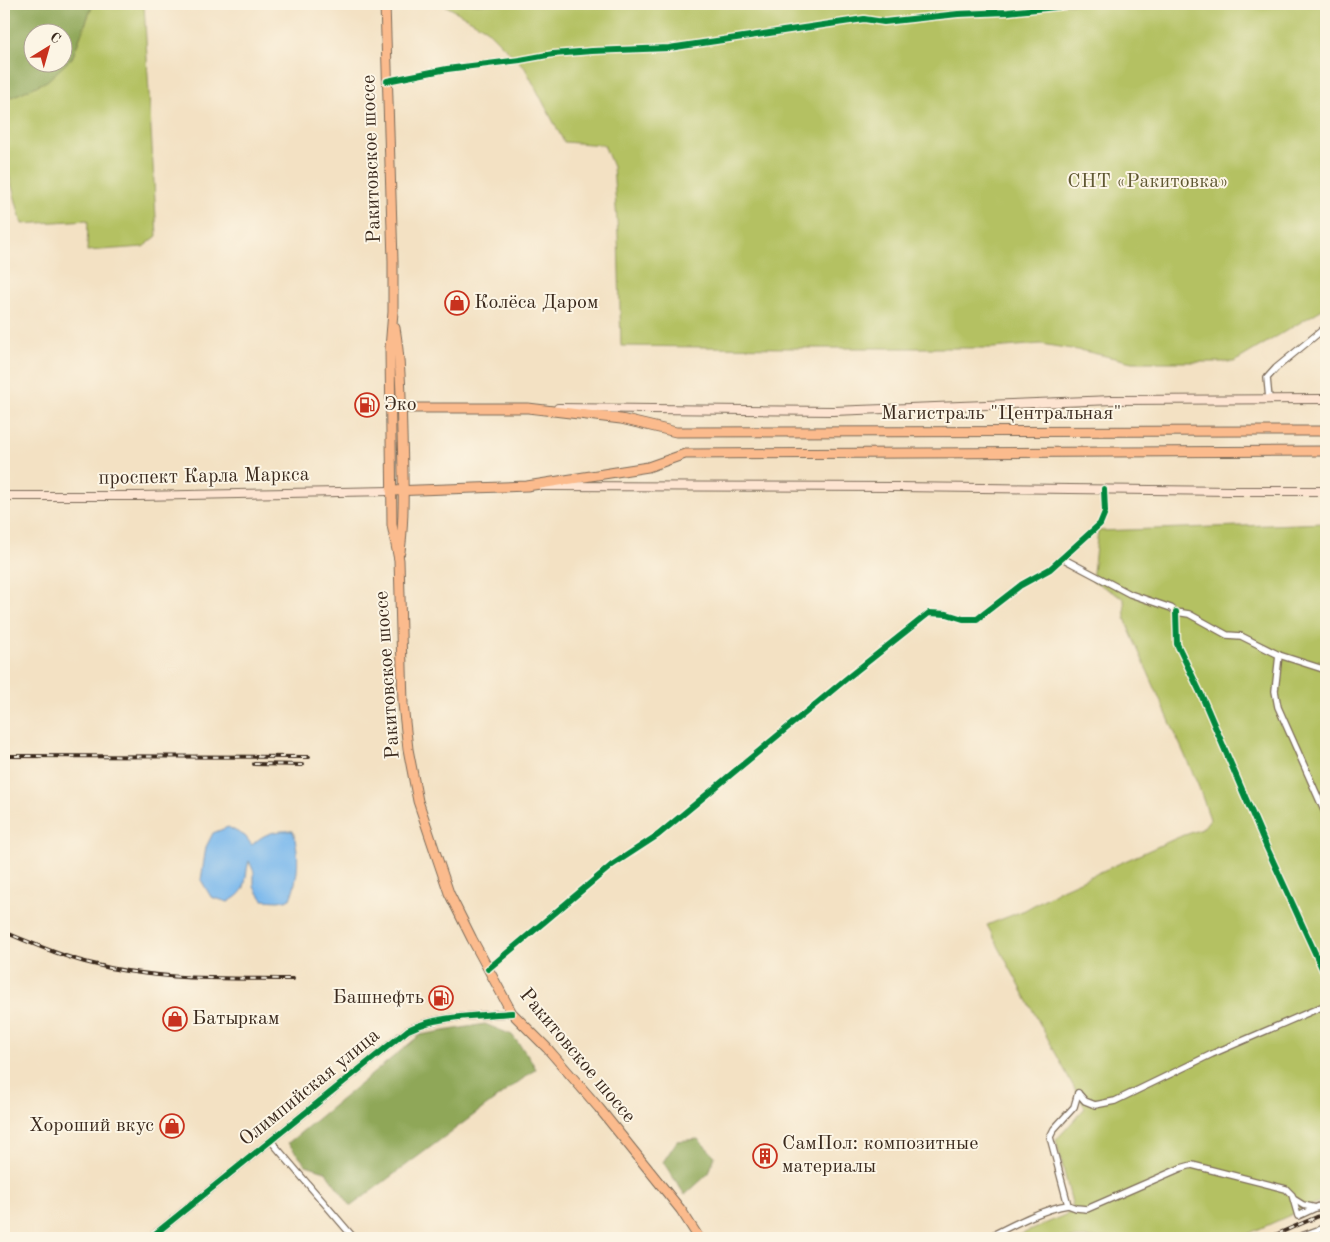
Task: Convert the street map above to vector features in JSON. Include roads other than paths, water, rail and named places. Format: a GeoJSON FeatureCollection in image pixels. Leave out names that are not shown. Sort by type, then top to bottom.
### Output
{"type":"FeatureCollection","features":[{"type":"Feature","properties":{"kind":"main road","name":"Ракитовское шоссе"},"geometry":{"type":"LineString","coordinates":[[385,4],[393,312],[390,348],[392,525],[398,560],[404,704],[408,749],[418,801],[449,893],[512,1013],[547,1048],[604,1114],[681,1210],[699,1238]]}},
{"type":"Feature","properties":{"kind":"main road","name":"Ракитовское шоссе"},"geometry":{"type":"LineString","coordinates":[[393,312],[398,344],[404,490],[403,525],[398,560]]}},
{"type":"Feature","properties":{"kind":"main road"},"geometry":{"type":"LineString","coordinates":[[528,408],[833,411],[1113,400],[1326,399]]}},
{"type":"Feature","properties":{"kind":"main road","name":"Магистраль \"Центральная\""},"geometry":{"type":"LineString","coordinates":[[391,408],[528,408],[621,420],[676,432],[1326,431]]}},
{"type":"Feature","properties":{"kind":"main road","name":"Магистраль \"Центральная\""},"geometry":{"type":"LineString","coordinates":[[528,486],[648,467],[685,454],[1326,451]]}},
{"type":"Feature","properties":{"kind":"main road"},"geometry":{"type":"LineString","coordinates":[[528,486],[1326,491]]}},
{"type":"Feature","properties":{"kind":"main road","name":"проспект Карла Маркса"},"geometry":{"type":"LineString","coordinates":[[4,496],[178,496],[528,486]]}},
{"type":"Feature","properties":{"kind":"street"},"geometry":{"type":"LineString","coordinates":[[387,81],[447,69],[502,63],[553,54],[670,48],[864,19],[884,22],[1084,4]]}},
{"type":"Feature","properties":{"kind":"street"},"geometry":{"type":"LineString","coordinates":[[1269,399],[1268,378],[1276,368],[1326,327]]}},
{"type":"Feature","properties":{"kind":"street"},"geometry":{"type":"LineString","coordinates":[[488,969],[612,865],[658,835],[846,679],[929,613],[947,614],[963,619],[977,619],[1021,585],[1050,569],[1100,524],[1105,512],[1104,489]]}},
{"type":"Feature","properties":{"kind":"street"},"geometry":{"type":"LineString","coordinates":[[1062,558],[1130,594],[1171,608],[1176,612],[1189,614],[1226,636],[1241,636],[1279,656],[1326,670]]}},
{"type":"Feature","properties":{"kind":"street"},"geometry":{"type":"LineString","coordinates":[[1176,612],[1177,644],[1201,694],[1267,848],[1326,978]]}},
{"type":"Feature","properties":{"kind":"street"},"geometry":{"type":"LineString","coordinates":[[1279,656],[1275,691],[1278,707],[1326,815]]}},
{"type":"Feature","properties":{"kind":"street"},"geometry":{"type":"LineString","coordinates":[[1068,1204],[1050,1137],[1054,1129],[1074,1107],[1078,1093],[1085,1101],[1095,1105],[1115,1101],[1212,1054],[1326,1005]]}},
{"type":"Feature","properties":{"kind":"street","name":"Олимпийская улица"},"geometry":{"type":"LineString","coordinates":[[150,1238],[408,1030],[433,1022],[512,1013]]}},
{"type":"Feature","properties":{"kind":"street"},"geometry":{"type":"LineString","coordinates":[[271,1141],[354,1238]]}},
{"type":"Feature","properties":{"kind":"street"},"geometry":{"type":"LineString","coordinates":[[987,1238],[1060,1206],[1068,1204],[1076,1208],[1087,1209],[1192,1165],[1286,1189],[1295,1200],[1303,1205],[1316,1208]]}},
{"type":"Feature","properties":{"kind":"street"},"geometry":{"type":"LineString","coordinates":[[1292,1195],[1298,1216],[1326,1203]]}},
{"type":"Feature","properties":{"kind":"street"},"geometry":{"type":"LineString","coordinates":[[1296,1238],[1326,1227]]}},
{"type":"Feature","properties":{"kind":"water"},"geometry":{"type":"Polygon","coordinates":[[[228,827],[245,836],[252,845],[271,833],[293,831],[298,865],[290,899],[278,901],[263,900],[254,887],[254,872],[249,861],[245,885],[240,894],[228,902],[211,897],[201,880],[206,847],[213,833],[228,827]]]}},
{"type":"Feature","properties":{"kind":"railway"},"geometry":{"type":"LineString","coordinates":[[4,756],[309,757]]}},
{"type":"Feature","properties":{"kind":"railway"},"geometry":{"type":"LineString","coordinates":[[254,764],[302,765]]}},
{"type":"Feature","properties":{"kind":"railway"},"geometry":{"type":"LineString","coordinates":[[4,932],[78,960],[114,969],[165,976],[293,979]]}},
{"type":"Feature","properties":{"kind":"railway"},"geometry":{"type":"LineString","coordinates":[[1268,1238],[1326,1213]]}},
{"type":"Feature","properties":{"kind":"place","name":"Колёса Даром"},"geometry":{"type":"Point","coordinates":[457,303]}},
{"type":"Feature","properties":{"kind":"place","name":"Эко"},"geometry":{"type":"Point","coordinates":[367,405]}},
{"type":"Feature","properties":{"kind":"place","name":"Башнефть"},"geometry":{"type":"Point","coordinates":[441,998]}},
{"type":"Feature","properties":{"kind":"place","name":"Батыркам"},"geometry":{"type":"Point","coordinates":[175,1019]}},
{"type":"Feature","properties":{"kind":"place","name":"Хороший вкус"},"geometry":{"type":"Point","coordinates":[172,1126]}},
{"type":"Feature","properties":{"kind":"place","name":"СамПол: композитные материалы"},"geometry":{"type":"Point","coordinates":[765,1156]}},
{"type":"Feature","properties":{"kind":"park label","name":"СНТ «Ракитовка»"},"geometry":{"type":"Point","coordinates":[1148,182]}}]}
